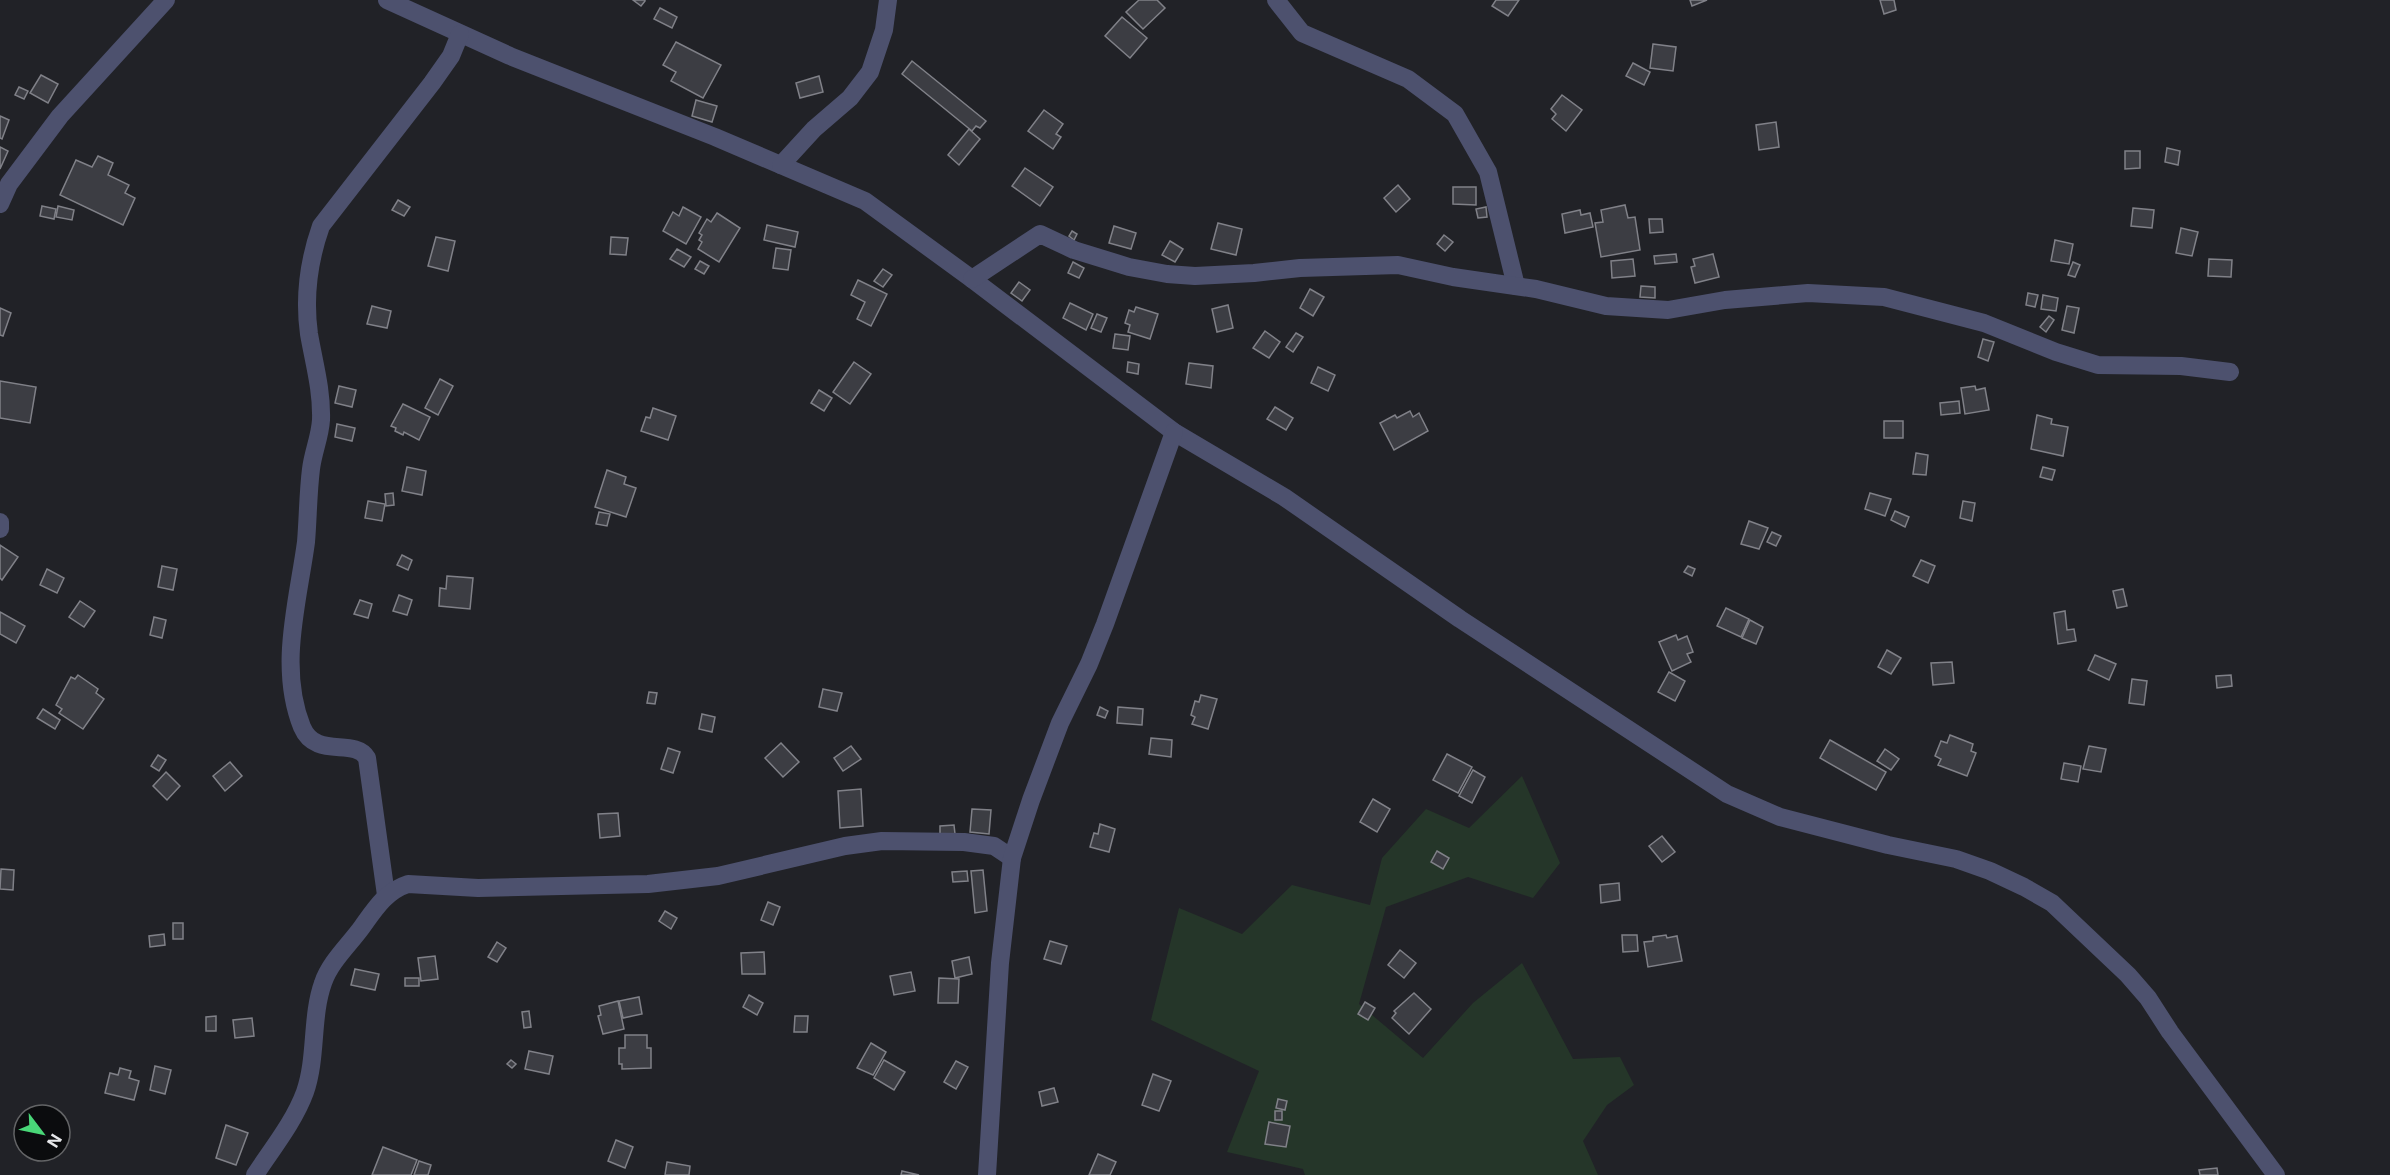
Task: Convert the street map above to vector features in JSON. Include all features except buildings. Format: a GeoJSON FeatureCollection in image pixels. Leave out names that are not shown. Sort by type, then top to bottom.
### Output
{"type":"FeatureCollection","features":[{"type":"Feature","properties":{"kind":"street"},"geometry":{"type":"LineString","coordinates":[[0,204],[9,184],[60,116],[166,0]]}},
{"type":"Feature","properties":{"kind":"street"},"geometry":{"type":"LineString","coordinates":[[387,0],[510,56],[865,201],[1174,432],[1284,497],[1460,619],[1727,794],[1780,817],[1888,845],[1956,859],[1990,871],[2052,903],[2128,975],[2148,998],[2170,1032],[2276,1175]]}},
{"type":"Feature","properties":{"kind":"street"},"geometry":{"type":"LineString","coordinates":[[781,165],[813,129],[850,98],[870,72],[884,30],[888,0]]}},
{"type":"Feature","properties":{"kind":"street"},"geometry":{"type":"LineString","coordinates":[[1276,0],[1302,33],[1408,79],[1455,114],[1488,172],[1516,286]]}},
{"type":"Feature","properties":{"kind":"street"},"geometry":{"type":"LineString","coordinates":[[387,895],[367,758],[357,750],[324,747],[308,735],[301,725],[293,693],[290,654],[306,541],[311,467],[321,420],[317,373],[309,332],[309,280],[313,248],[321,226],[432,83],[451,56],[460,34]]}},
{"type":"Feature","properties":{"kind":"street"},"geometry":{"type":"LineString","coordinates":[[972,279],[1040,234],[1074,250],[1129,267],[1167,274],[1195,276],[1300,268],[1398,265],[1453,277],[1536,289],[1606,306],[1668,310],[1725,300],[1808,293],[1884,297],[1984,323],[2056,352],[2098,365],[2181,366],[2230,372]]}},
{"type":"Feature","properties":{"kind":"street"},"geometry":{"type":"LineString","coordinates":[[987,1175],[1000,963],[1012,858],[1060,723],[1101,634],[1174,432]]}},
{"type":"Feature","properties":{"kind":"street"},"geometry":{"type":"LineString","coordinates":[[0,522],[0,529]]}},
{"type":"Feature","properties":{"kind":"street"},"geometry":{"type":"LineString","coordinates":[[255,1175],[305,1092],[322,984],[332,965],[387,895],[408,884],[478,888],[648,884],[718,876],[845,846],[882,841],[964,842],[993,846],[1012,858]]}},
{"type":"Feature","properties":{"kind":"green space"},"geometry":{"type":"Polygon","coordinates":[[[1522,776],[1560,863],[1533,898],[1468,877],[1386,907],[1359,1004],[1423,1058],[1473,1003],[1522,963],[1573,1059],[1620,1057],[1634,1085],[1607,1105],[1583,1141],[1598,1175],[1305,1175],[1303,1169],[1227,1152],[1259,1071],[1151,1020],[1179,908],[1242,934],[1292,885],[1370,905],[1382,858],[1426,809],[1469,828],[1522,776]]]}}]}
